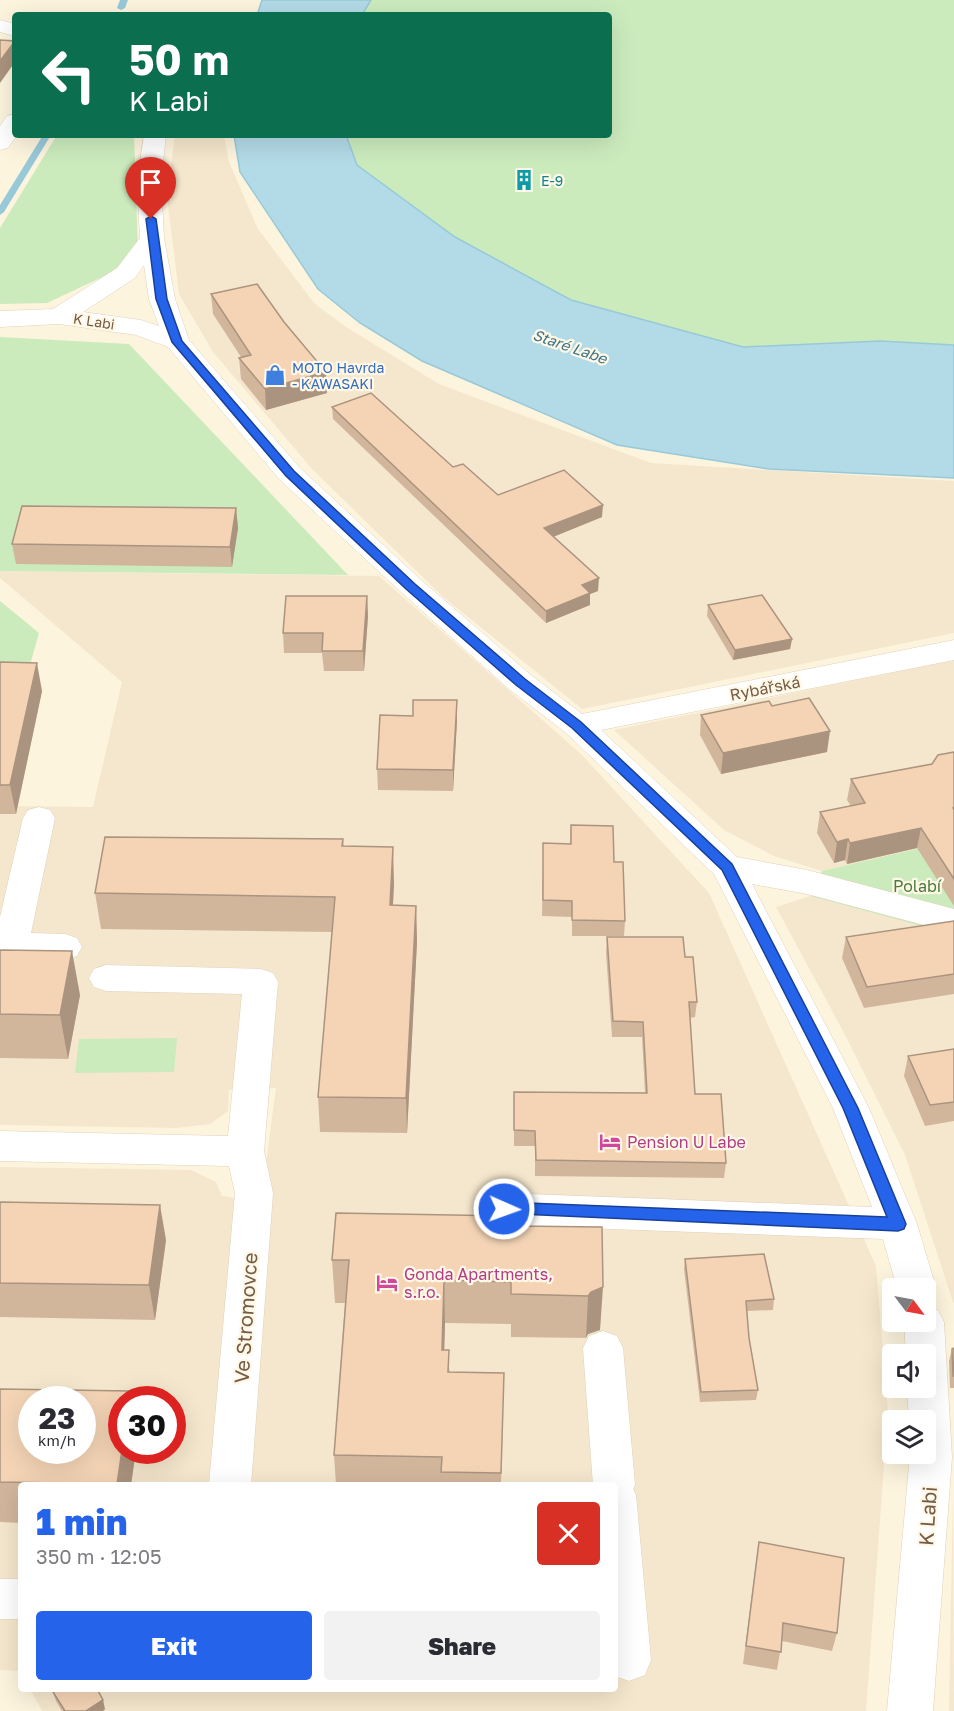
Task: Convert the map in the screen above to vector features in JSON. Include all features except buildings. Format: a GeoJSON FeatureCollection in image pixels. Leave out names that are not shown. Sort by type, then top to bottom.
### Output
{"type":"FeatureCollection","features":[{"type":"Feature","properties":{"kind":"street"},"geometry":{"type":"LineString","coordinates":[[0,143],[12,125]]}},
{"type":"Feature","properties":{"kind":"street","name":"K Labi"},"geometry":{"type":"LineString","coordinates":[[155,138],[149,183],[152,238],[162,299],[177,342],[290,474],[411,586],[520,682],[576,725],[727,867],[851,1108],[898,1224],[913,1278]]}},
{"type":"Feature","properties":{"kind":"street","name":"K Labi"},"geometry":{"type":"LineString","coordinates":[[59,316],[126,273],[152,238]]}},
{"type":"Feature","properties":{"kind":"street"},"geometry":{"type":"LineString","coordinates":[[0,319],[59,316]]}},
{"type":"Feature","properties":{"kind":"street","name":"K Labi"},"geometry":{"type":"LineString","coordinates":[[59,316],[141,328],[177,342]]}},
{"type":"Feature","properties":{"kind":"street","name":"Rybářská"},"geometry":{"type":"LineString","coordinates":[[576,725],[954,650]]}},
{"type":"Feature","properties":{"kind":"street"},"geometry":{"type":"LineString","coordinates":[[39,818],[5,944],[65,946]]}},
{"type":"Feature","properties":{"kind":"street"},"geometry":{"type":"LineString","coordinates":[[727,867],[807,882],[954,921]]}},
{"type":"Feature","properties":{"kind":"street","name":"Ve Stromovce"},"geometry":{"type":"LineString","coordinates":[[106,978],[261,982],[245,1151],[254,1193],[230,1482]]}},
{"type":"Feature","properties":{"kind":"street"},"geometry":{"type":"LineString","coordinates":[[0,1146],[245,1151]]}},
{"type":"Feature","properties":{"kind":"street"},"geometry":{"type":"LineString","coordinates":[[504,1209],[898,1224]]}},
{"type":"Feature","properties":{"kind":"street","name":"K Labi"},"geometry":{"type":"LineString","coordinates":[[910,1711],[931,1457],[925,1332]]}},
{"type":"Feature","properties":{"kind":"street"},"geometry":{"type":"LineString","coordinates":[[603,1348],[614,1482]]}},
{"type":"Feature","properties":{"kind":"street"},"geometry":{"type":"LineString","coordinates":[[618,1562],[620,1606],[629,1660]]}},
{"type":"Feature","properties":{"kind":"street"},"geometry":{"type":"LineString","coordinates":[[0,1599],[18,1599]]}},
{"type":"Feature","properties":{"kind":"shaded area"},"geometry":{"type":"Polygon","coordinates":[[[175,138],[225,138],[229,162],[258,229],[314,303],[346,327],[439,384],[651,463],[954,481],[954,633],[582,709],[442,596],[312,469],[213,352],[179,294],[167,197],[175,138]]]}},
{"type":"Feature","properties":{"kind":"shaded area"},"geometry":{"type":"Polygon","coordinates":[[[0,571],[379,576],[581,754],[709,893],[876,1266],[882,1344],[882,1398],[887,1398],[888,1410],[882,1410],[882,1464],[884,1464],[866,1711],[42,1711],[32,1692],[618,1692],[618,1482],[18,1482],[18,1671],[0,1670],[0,1167],[191,1170],[216,1182],[222,1196],[261,1202],[276,1088],[229,1090],[228,1111],[210,1124],[176,1128],[0,1125],[0,806],[93,807],[122,682],[0,578],[0,571]]]}},
{"type":"Feature","properties":{"kind":"shaded area"},"geometry":{"type":"Polygon","coordinates":[[[954,660],[954,840],[822,871],[774,856],[724,830],[614,730],[954,660]]]}},
{"type":"Feature","properties":{"kind":"shaded area"},"geometry":{"type":"Polygon","coordinates":[[[810,896],[954,935],[954,1305],[905,1155],[843,1031],[776,907],[810,896]]]}},
{"type":"Feature","properties":{"kind":"shaded area"},"geometry":{"type":"Polygon","coordinates":[[[953,1491],[954,1711],[949,1711],[953,1491]]]}},
{"type":"Feature","properties":{"kind":"green space"},"geometry":{"type":"Polygon","coordinates":[[[371,0],[954,0],[954,345],[880,341],[743,347],[571,300],[455,237],[357,165],[347,138],[612,138],[612,12],[364,12],[371,0]]]}},
{"type":"Feature","properties":{"kind":"green space"},"geometry":{"type":"Polygon","coordinates":[[[55,138],[134,138],[138,249],[113,272],[47,303],[0,304],[0,228],[55,138]]]}},
{"type":"Feature","properties":{"kind":"green space"},"geometry":{"type":"Polygon","coordinates":[[[0,337],[129,344],[348,575],[0,571],[0,337]]]}},
{"type":"Feature","properties":{"kind":"green space"},"geometry":{"type":"Polygon","coordinates":[[[0,601],[39,633],[24,686],[0,684],[0,601]]]}},
{"type":"Feature","properties":{"kind":"green space","name":"Polabí"},"geometry":{"type":"Polygon","coordinates":[[[954,840],[954,935],[810,896],[822,871],[954,840]]]}},
{"type":"Feature","properties":{"kind":"green space"},"geometry":{"type":"Polygon","coordinates":[[[177,1038],[174,1072],[75,1073],[79,1039],[177,1038]]]}},
{"type":"Feature","properties":{"kind":"water"},"geometry":{"type":"Polygon","coordinates":[[[262,0],[371,0],[364,12],[258,12],[262,0]]]}},
{"type":"Feature","properties":{"kind":"water","name":"Staré Labe"},"geometry":{"type":"Polygon","coordinates":[[[234,138],[347,138],[357,165],[455,237],[571,300],[743,347],[880,341],[954,345],[954,478],[769,469],[617,445],[422,361],[360,323],[318,289],[240,172],[234,138]]]}},
{"type":"Feature","properties":{"kind":"waterway"},"geometry":{"type":"LineString","coordinates":[[121,8],[124,0]]}},
{"type":"Feature","properties":{"kind":"waterway"},"geometry":{"type":"LineString","coordinates":[[0,212],[45,138]]}},
{"type":"Feature","properties":{"kind":"place","name":"E-9"},"geometry":{"type":"Point","coordinates":[524,180]}},
{"type":"Feature","properties":{"kind":"place","name":"MOTO Havrda - KAWASAKI"},"geometry":{"type":"Point","coordinates":[275,375]}},
{"type":"Feature","properties":{"kind":"place","name":"Pension U Labe"},"geometry":{"type":"Point","coordinates":[610,1142]}},
{"type":"Feature","properties":{"kind":"place","name":"Gonda Apartments, s.r.o."},"geometry":{"type":"Point","coordinates":[387,1283]}},
{"type":"Feature","properties":{"kind":"route"},"geometry":{"type":"LineString","coordinates":[[151,219],[162,299],[177,342],[290,474],[411,586],[520,682],[576,725],[727,867],[851,1108],[898,1224],[504,1209]]}}]}
